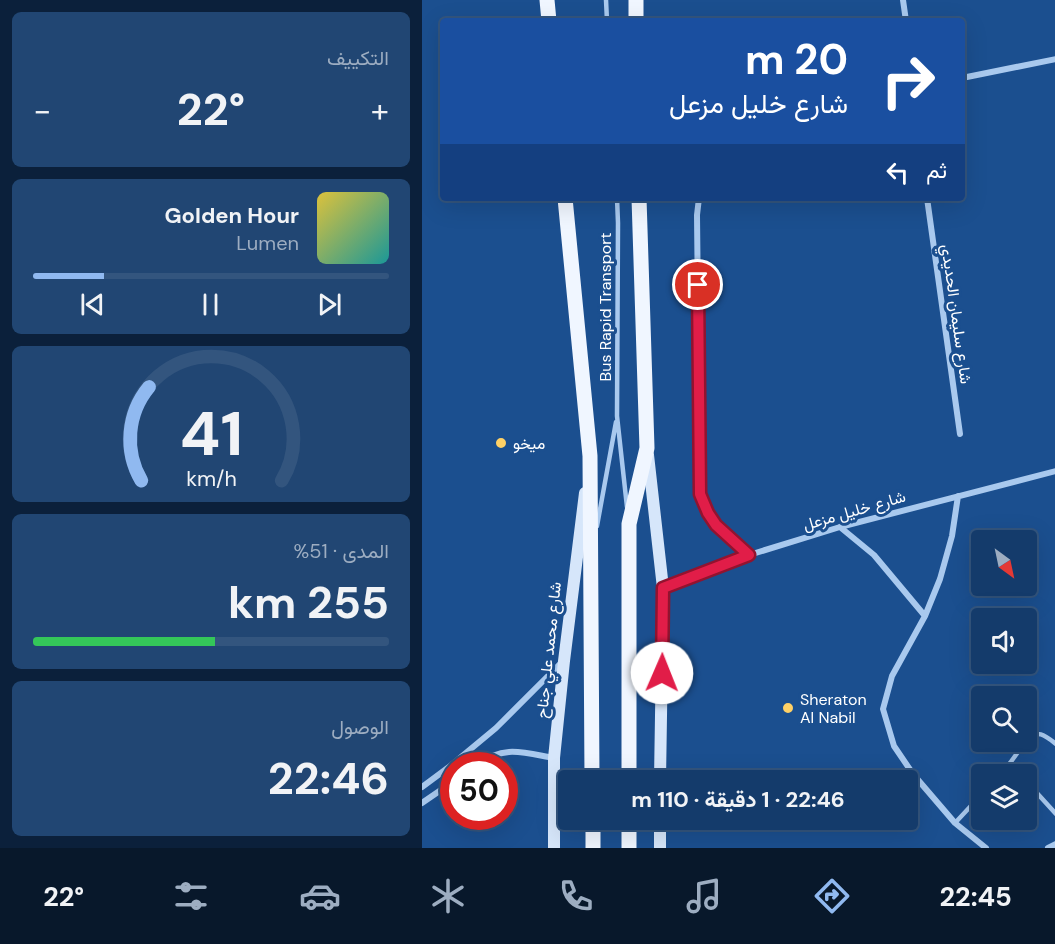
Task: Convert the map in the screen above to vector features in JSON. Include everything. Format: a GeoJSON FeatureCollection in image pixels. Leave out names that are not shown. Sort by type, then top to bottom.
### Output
{"type":"FeatureCollection","features":[{"type":"Feature","properties":{"kind":"main road"},"geometry":{"type":"LineString","coordinates":[[546,0],[549,18]]}},
{"type":"Feature","properties":{"kind":"main road"},"geometry":{"type":"LineString","coordinates":[[636,0],[636,18]]}},
{"type":"Feature","properties":{"kind":"main road","name":"شارع محمد علي جناح"},"geometry":{"type":"LineString","coordinates":[[565,201],[590,456],[592,770]]}},
{"type":"Feature","properties":{"kind":"main road"},"geometry":{"type":"LineString","coordinates":[[639,201],[647,448],[663,588],[660,770]]}},
{"type":"Feature","properties":{"kind":"main road"},"geometry":{"type":"LineString","coordinates":[[629,770],[629,524],[647,448]]}},
{"type":"Feature","properties":{"kind":"main road","name":"شارع محمد علي جناح"},"geometry":{"type":"LineString","coordinates":[[554,848],[554,758],[590,456]]}},
{"type":"Feature","properties":{"kind":"main road"},"geometry":{"type":"LineString","coordinates":[[593,830],[593,848]]}},
{"type":"Feature","properties":{"kind":"main road"},"geometry":{"type":"LineString","coordinates":[[629,830],[629,848]]}},
{"type":"Feature","properties":{"kind":"main road"},"geometry":{"type":"LineString","coordinates":[[659,848],[660,830]]}},
{"type":"Feature","properties":{"kind":"street"},"geometry":{"type":"LineString","coordinates":[[903,0],[906,18]]}},
{"type":"Feature","properties":{"kind":"street"},"geometry":{"type":"LineString","coordinates":[[965,77],[1055,59]]}},
{"type":"Feature","properties":{"kind":"street"},"geometry":{"type":"LineString","coordinates":[[699,201],[700,494],[716,525],[749,555]]}},
{"type":"Feature","properties":{"kind":"street","name":"شارع سليمان الحديدي"},"geometry":{"type":"LineString","coordinates":[[927,201],[960,434]]}},
{"type":"Feature","properties":{"kind":"street","name":"شارع خليل مزعل"},"geometry":{"type":"LineString","coordinates":[[663,588],[749,555],[839,527],[1055,471]]}},
{"type":"Feature","properties":{"kind":"street"},"geometry":{"type":"LineString","coordinates":[[958,496],[952,536],[940,579],[925,616],[892,676],[883,709],[894,746],[913,774],[955,823],[986,848]]}},
{"type":"Feature","properties":{"kind":"street"},"geometry":{"type":"LineString","coordinates":[[839,527],[874,555],[925,616]]}},
{"type":"Feature","properties":{"kind":"street"},"geometry":{"type":"LineString","coordinates":[[422,787],[496,728],[564,661]]}},
{"type":"Feature","properties":{"kind":"street"},"geometry":{"type":"LineString","coordinates":[[503,752],[517,751],[554,758]]}},
{"type":"Feature","properties":{"kind":"street"},"geometry":{"type":"LineString","coordinates":[[422,803],[440,791]]}},
{"type":"Feature","properties":{"kind":"street"},"geometry":{"type":"LineString","coordinates":[[1048,848],[1055,844]]}},
{"type":"Feature","properties":{"kind":"lane"},"geometry":{"type":"LineString","coordinates":[[606,0],[607,18]]}},
{"type":"Feature","properties":{"kind":"lane","name":"Bus Rapid Transport"},"geometry":{"type":"LineString","coordinates":[[617,201],[617,416],[629,524]]}},
{"type":"Feature","properties":{"kind":"lane","name":"Bus Rapid Transport"},"geometry":{"type":"LineString","coordinates":[[591,561],[617,416]]}},
{"type":"Feature","properties":{"kind":"lane"},"geometry":{"type":"LineString","coordinates":[[1037,734],[1044,735],[1055,744]]}},
{"type":"Feature","properties":{"kind":"lane"},"geometry":{"type":"LineString","coordinates":[[1010,762],[1018,752]]}},
{"type":"Feature","properties":{"kind":"lane"},"geometry":{"type":"LineString","coordinates":[[1037,794],[1055,814]]}},
{"type":"Feature","properties":{"kind":"lane"},"geometry":{"type":"LineString","coordinates":[[955,823],[971,806]]}},
{"type":"Feature","properties":{"kind":"place","name":"ميخو"},"geometry":{"type":"Point","coordinates":[501,443]}},
{"type":"Feature","properties":{"kind":"place","name":"Sheraton Al Nabil"},"geometry":{"type":"Point","coordinates":[788,708]}},
{"type":"Feature","properties":{"kind":"route"},"geometry":{"type":"LineString","coordinates":[[662,673],[663,588],[749,555],[716,525],[700,494],[698,285]]}}]}
